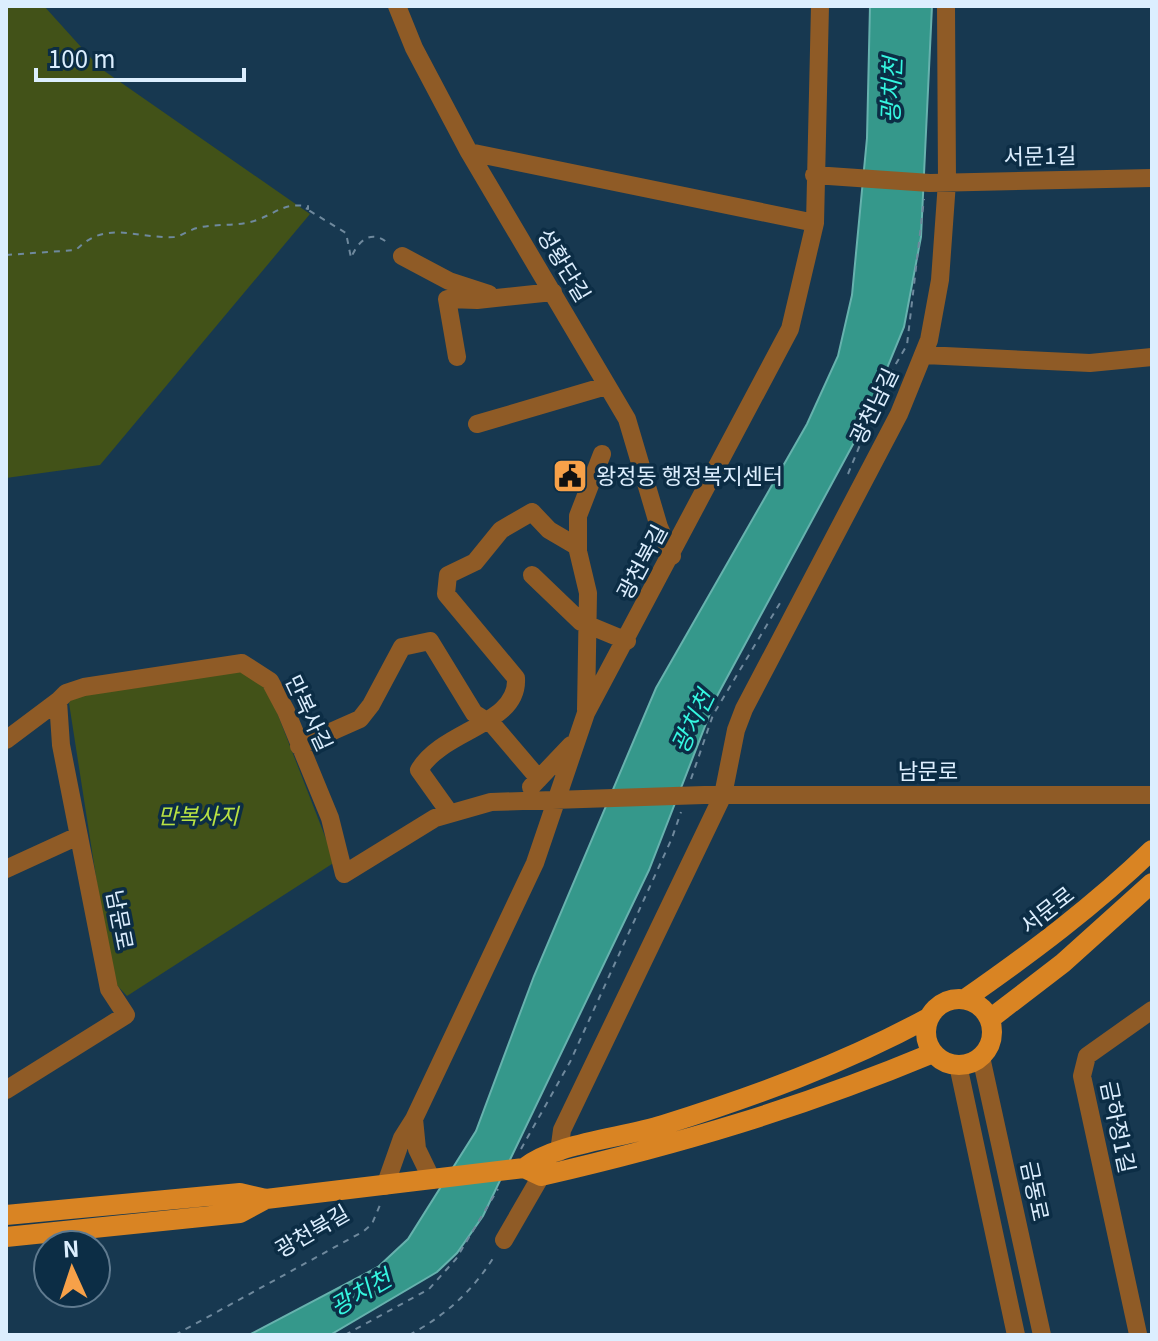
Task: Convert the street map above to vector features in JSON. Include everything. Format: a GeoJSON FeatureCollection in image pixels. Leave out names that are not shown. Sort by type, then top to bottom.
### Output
{"type":"FeatureCollection","features":[{"type":"Feature","properties":{"kind":"main road","name":"서문로"},"geometry":{"type":"LineString","coordinates":[[965,999],[1049,940],[1116,886],[1150,849]]}},
{"type":"Feature","properties":{"kind":"main road"},"geometry":{"type":"LineString","coordinates":[[527,1167],[540,1155],[731,1104],[853,1057],[928,1018],[944,1002],[965,999],[976,1003],[990,1019],[1063,963],[1152,883]]}},
{"type":"Feature","properties":{"kind":"main road"},"geometry":{"type":"LineString","coordinates":[[928,1018],[926,1039],[933,1053],[947,1063],[958,1065],[981,1057]]}},
{"type":"Feature","properties":{"kind":"main road","name":"금동로"},"geometry":{"type":"LineString","coordinates":[[981,1057],[991,1041],[990,1019]]}},
{"type":"Feature","properties":{"kind":"main road"},"geometry":{"type":"LineString","coordinates":[[6,1215],[240,1193],[266,1199],[527,1167],[738,1126],[810,1103],[933,1053]]}},
{"type":"Feature","properties":{"kind":"main road"},"geometry":{"type":"LineString","coordinates":[[731,1104],[738,1126]]}},
{"type":"Feature","properties":{"kind":"main road"},"geometry":{"type":"LineString","coordinates":[[6,1237],[240,1213],[266,1199]]}},
{"type":"Feature","properties":{"kind":"street","name":"성황단길"},"geometry":{"type":"LineString","coordinates":[[397,6],[414,48],[469,152],[627,419],[659,527],[672,556]]}},
{"type":"Feature","properties":{"kind":"street","name":"광천북길"},"geometry":{"type":"LineString","coordinates":[[385,1186],[402,1138],[414,1119],[535,863],[586,713],[627,641],[790,329],[815,223],[820,6]]}},
{"type":"Feature","properties":{"kind":"street","name":"광천남길"},"geometry":{"type":"LineString","coordinates":[[559,1152],[562,1130],[723,795],[736,730],[744,709],[899,414],[924,355],[937,311],[934,184],[946,6]]}},
{"type":"Feature","properties":{"kind":"street"},"geometry":{"type":"LineString","coordinates":[[469,152],[815,223]]}},
{"type":"Feature","properties":{"kind":"street","name":"서문1길"},"geometry":{"type":"LineString","coordinates":[[814,175],[934,184],[1152,178]]}},
{"type":"Feature","properties":{"kind":"street"},"geometry":{"type":"LineString","coordinates":[[402,256],[449,281],[496,296]]}},
{"type":"Feature","properties":{"kind":"street"},"geometry":{"type":"LineString","coordinates":[[457,357],[447,299],[477,300],[553,292]]}},
{"type":"Feature","properties":{"kind":"street"},"geometry":{"type":"LineString","coordinates":[[924,355],[1090,363],[1152,357]]}},
{"type":"Feature","properties":{"kind":"street"},"geometry":{"type":"LineString","coordinates":[[477,424],[606,386]]}},
{"type":"Feature","properties":{"kind":"street"},"geometry":{"type":"LineString","coordinates":[[586,713],[585,624],[588,593],[578,547],[578,516],[602,454]]}},
{"type":"Feature","properties":{"kind":"street"},"geometry":{"type":"LineString","coordinates":[[557,798],[514,800],[449,812],[419,770],[425,760],[464,730],[485,721],[511,703],[516,678],[446,594],[448,575],[475,562],[501,530],[532,512],[549,530],[578,547]]}},
{"type":"Feature","properties":{"kind":"street"},"geometry":{"type":"LineString","coordinates":[[532,575],[585,624],[627,641]]}},
{"type":"Feature","properties":{"kind":"street"},"geometry":{"type":"LineString","coordinates":[[299,746],[360,719],[371,705],[402,647],[430,641],[474,713],[493,725],[539,779]]}},
{"type":"Feature","properties":{"kind":"street","name":"만복사길"},"geometry":{"type":"LineString","coordinates":[[62,697],[84,687],[242,663],[270,681],[330,818],[344,874],[449,812]]}},
{"type":"Feature","properties":{"kind":"street"},"geometry":{"type":"LineString","coordinates":[[6,740],[62,697]]}},
{"type":"Feature","properties":{"kind":"street","name":"남문로"},"geometry":{"type":"LineString","coordinates":[[6,1090],[126,1015],[109,989],[78,836],[61,745],[62,697]]}},
{"type":"Feature","properties":{"kind":"street"},"geometry":{"type":"LineString","coordinates":[[514,800],[539,779],[575,740]]}},
{"type":"Feature","properties":{"kind":"street"},"geometry":{"type":"LineString","coordinates":[[1144,795],[1152,808]]}},
{"type":"Feature","properties":{"kind":"street","name":"남문로"},"geometry":{"type":"LineString","coordinates":[[557,798],[1144,795]]}},
{"type":"Feature","properties":{"kind":"street"},"geometry":{"type":"LineString","coordinates":[[6,869],[78,836]]}},
{"type":"Feature","properties":{"kind":"street","name":"금하정1길"},"geometry":{"type":"LineString","coordinates":[[1138,1334],[1082,1076],[1087,1056],[1152,1010]]}},
{"type":"Feature","properties":{"kind":"street","name":"금동로"},"geometry":{"type":"LineString","coordinates":[[981,1057],[1042,1335]]}},
{"type":"Feature","properties":{"kind":"street"},"geometry":{"type":"LineString","coordinates":[[958,1065],[1016,1335]]}},
{"type":"Feature","properties":{"kind":"street"},"geometry":{"type":"LineString","coordinates":[[414,1119],[417,1149],[435,1179]]}},
{"type":"Feature","properties":{"kind":"street"},"geometry":{"type":"LineString","coordinates":[[504,1240],[527,1167]]}},
{"type":"Feature","properties":{"kind":"path"},"geometry":{"type":"LineString","coordinates":[[846,479],[887,379],[907,345],[934,184]]}},
{"type":"Feature","properties":{"kind":"path"},"geometry":{"type":"LineString","coordinates":[[6,255],[76,250],[91,235],[104,232],[177,237],[197,228],[259,219],[289,204],[308,206],[308,209],[305,208],[311,213],[346,233],[351,258],[358,242],[374,236],[382,238],[402,256]]}},
{"type":"Feature","properties":{"kind":"path"},"geometry":{"type":"LineString","coordinates":[[691,779],[713,715],[780,603]]}},
{"type":"Feature","properties":{"kind":"path"},"geometry":{"type":"LineString","coordinates":[[527,1167],[682,809]]}},
{"type":"Feature","properties":{"kind":"path"},"geometry":{"type":"LineString","coordinates":[[345,1335],[429,1289],[456,1259],[502,1182]]}},
{"type":"Feature","properties":{"kind":"path","name":"광천북길"},"geometry":{"type":"LineString","coordinates":[[175,1335],[364,1231],[372,1224],[385,1186]]}},
{"type":"Feature","properties":{"kind":"path"},"geometry":{"type":"LineString","coordinates":[[409,1335],[431,1323],[478,1283],[504,1240]]}},
{"type":"Feature","properties":{"kind":"green space"},"geometry":{"type":"Polygon","coordinates":[[[6,6],[44,6],[100,68],[310,214],[100,465],[6,478],[6,6]]]}},
{"type":"Feature","properties":{"kind":"green space","name":"만복사지"},"geometry":{"type":"Polygon","coordinates":[[[239,670],[263,686],[276,710],[335,862],[127,996],[112,980],[69,703],[75,695],[239,670]]]}},
{"type":"Feature","properties":{"kind":"water","name":"광치천"},"geometry":{"type":"Polygon","coordinates":[[[870,6],[932,6],[921,237],[904,327],[864,424],[716,698],[649,870],[483,1216],[457,1253],[437,1272],[330,1335],[249,1335],[378,1267],[408,1239],[476,1131],[534,976],[656,688],[807,424],[838,356],[852,295],[867,138],[870,6]]]}},
{"type":"Feature","properties":{"kind":"place","name":"왕정동 행정복지센터"},"geometry":{"type":"Point","coordinates":[570,476]}}]}
